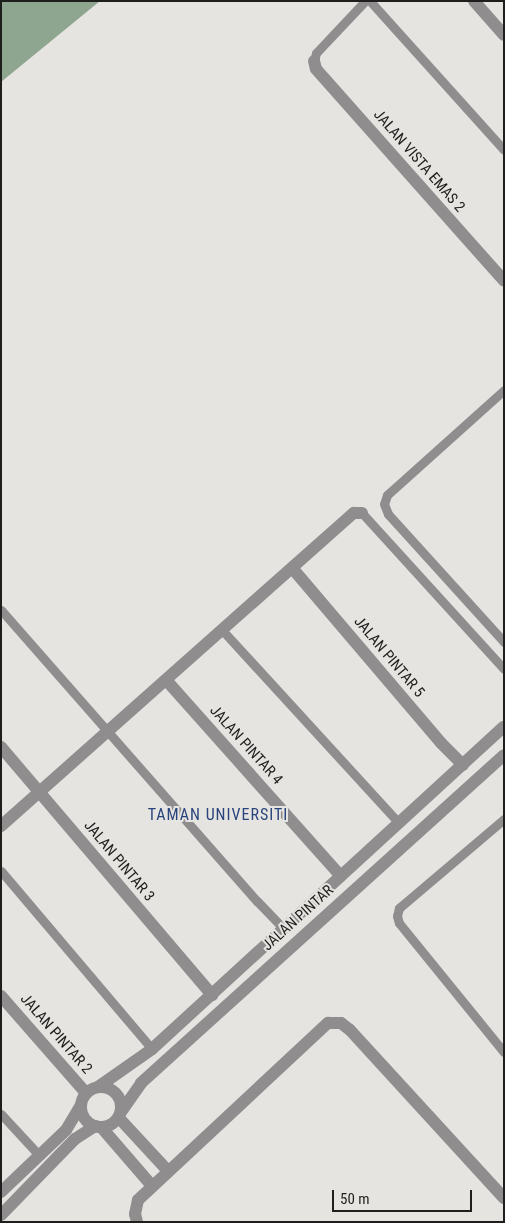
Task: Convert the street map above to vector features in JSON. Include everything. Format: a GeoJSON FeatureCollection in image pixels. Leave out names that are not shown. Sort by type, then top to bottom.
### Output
{"type":"FeatureCollection","features":[{"type":"Feature","properties":{"kind":"street"},"geometry":{"type":"LineString","coordinates":[[474,1],[504,35]]}},
{"type":"Feature","properties":{"kind":"street","name":"JALAN VISTA EMAS 2"},"geometry":{"type":"LineString","coordinates":[[314,60],[316,69],[504,282]]}},
{"type":"Feature","properties":{"kind":"street"},"geometry":{"type":"LineString","coordinates":[[1,826],[167,681],[354,513],[362,513]]}},
{"type":"Feature","properties":{"kind":"street","name":"JALAN PINTAR 5"},"geometry":{"type":"LineString","coordinates":[[293,569],[441,743],[463,765]]}},
{"type":"Feature","properties":{"kind":"street","name":"JALAN PINTAR 4"},"geometry":{"type":"LineString","coordinates":[[167,681],[341,876]]}},
{"type":"Feature","properties":{"kind":"street","name":"JALAN PINTAR"},"geometry":{"type":"LineString","coordinates":[[92,1090],[152,1049],[504,727]]}},
{"type":"Feature","properties":{"kind":"street","name":"JALAN PINTAR 3"},"geometry":{"type":"LineString","coordinates":[[1,748],[212,995]]}},
{"type":"Feature","properties":{"kind":"street","name":"JALAN PINTAR"},"geometry":{"type":"LineString","coordinates":[[120,1115],[141,1083],[504,754]]}},
{"type":"Feature","properties":{"kind":"street","name":"JALAN PINTAR 2"},"geometry":{"type":"LineString","coordinates":[[1,996],[92,1090]]}},
{"type":"Feature","properties":{"kind":"street"},"geometry":{"type":"LineString","coordinates":[[136,1222],[135,1214],[138,1200],[328,1023],[340,1023],[350,1030],[504,1198]]}},
{"type":"Feature","properties":{"kind":"street"},"geometry":{"type":"LineString","coordinates":[[1,1192],[66,1130],[92,1090],[111,1089],[116,1093],[120,1099],[120,1115],[114,1123],[98,1127],[75,1140],[1,1215]]}},
{"type":"Feature","properties":{"kind":"street"},"geometry":{"type":"LineString","coordinates":[[81,1105],[84,1118],[98,1127],[152,1186]]}},
{"type":"Feature","properties":{"kind":"street"},"geometry":{"type":"LineString","coordinates":[[120,1115],[168,1172]]}},
{"type":"Feature","properties":{"kind":"lane"},"geometry":{"type":"LineString","coordinates":[[314,60],[316,53],[365,1]]}},
{"type":"Feature","properties":{"kind":"lane"},"geometry":{"type":"LineString","coordinates":[[370,1],[504,150]]}},
{"type":"Feature","properties":{"kind":"lane"},"geometry":{"type":"LineString","coordinates":[[504,390],[387,495],[384,504],[388,514],[504,642]]}},
{"type":"Feature","properties":{"kind":"lane"},"geometry":{"type":"LineString","coordinates":[[362,513],[504,669]]}},
{"type":"Feature","properties":{"kind":"lane"},"geometry":{"type":"LineString","coordinates":[[1,610],[256,901],[284,929]]}},
{"type":"Feature","properties":{"kind":"lane"},"geometry":{"type":"LineString","coordinates":[[223,631],[399,824]]}},
{"type":"Feature","properties":{"kind":"lane"},"geometry":{"type":"LineString","coordinates":[[504,819],[399,908],[396,916],[399,923],[504,1052]]}},
{"type":"Feature","properties":{"kind":"lane"},"geometry":{"type":"LineString","coordinates":[[1,871],[152,1049]]}},
{"type":"Feature","properties":{"kind":"lane"},"geometry":{"type":"LineString","coordinates":[[1,1114],[39,1155]]}},
{"type":"Feature","properties":{"kind":"green space"},"geometry":{"type":"Polygon","coordinates":[[[1,1],[100,1],[1,82],[1,1]]]}},
{"type":"Feature","properties":{"kind":"district","name":"TAMAN UNIVERSITI"},"geometry":{"type":"Point","coordinates":[218,815]}}]}
